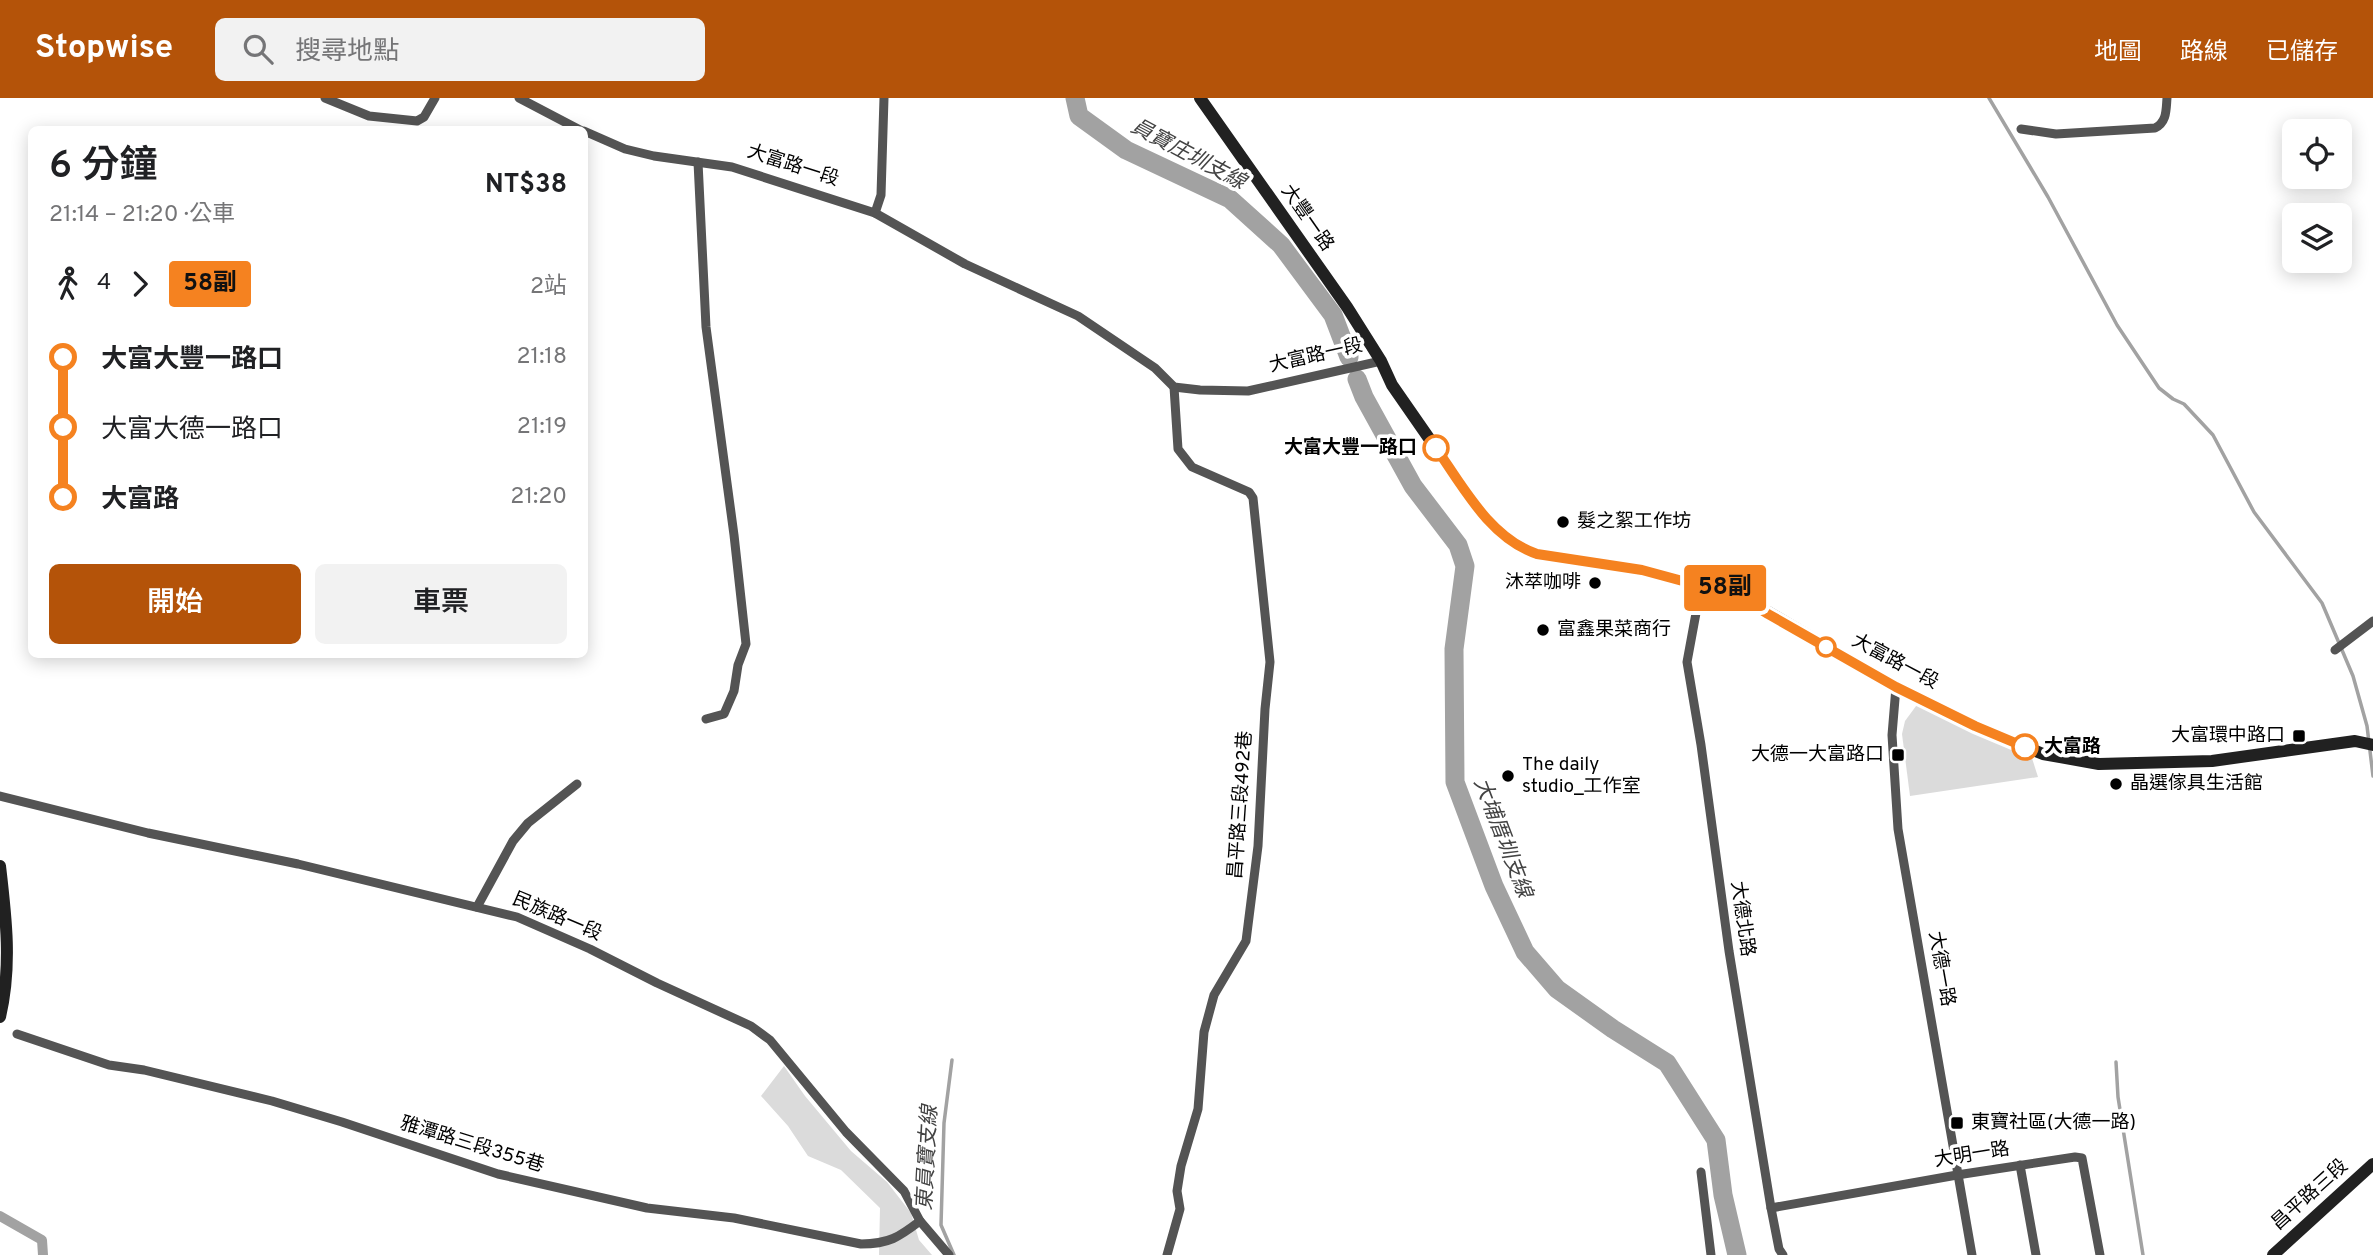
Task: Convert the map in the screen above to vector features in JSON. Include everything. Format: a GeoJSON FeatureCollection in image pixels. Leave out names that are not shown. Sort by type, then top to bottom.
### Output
{"type":"FeatureCollection","features":[{"type":"Feature","properties":{"kind":"street"},"geometry":{"type":"LineString","coordinates":[[325,98],[369,116],[416,121],[424,117],[435,98]]}},
{"type":"Feature","properties":{"kind":"street","name":"大富路一段"},"geometry":{"type":"LineString","coordinates":[[519,98],[574,126]]}},
{"type":"Feature","properties":{"kind":"street"},"geometry":{"type":"LineString","coordinates":[[875,213],[881,195],[884,98]]}},
{"type":"Feature","properties":{"kind":"street","name":"大豐一路"},"geometry":{"type":"LineString","coordinates":[[1200,98],[1347,307],[1381,361]]}},
{"type":"Feature","properties":{"kind":"street"},"geometry":{"type":"LineString","coordinates":[[2021,129],[2056,134],[2155,128],[2162,124],[2167,98]]}},
{"type":"Feature","properties":{"kind":"street","name":"大富路一段"},"geometry":{"type":"LineString","coordinates":[[588,133],[625,149],[732,167],[875,213],[965,264],[1078,316],[1155,368],[1174,387],[1248,391],[1381,361],[1392,385],[1476,506],[1508,540],[1537,554],[1642,570],[1701,586],[1729,589],[1896,687],[1975,726],[2043,754],[2099,764],[2212,761],[2355,741],[2373,745]]}},
{"type":"Feature","properties":{"kind":"street"},"geometry":{"type":"LineString","coordinates":[[698,162],[706,327],[746,644],[738,666],[734,691],[724,714],[706,719]]}},
{"type":"Feature","properties":{"kind":"street","name":"昌平路三段492巷"},"geometry":{"type":"LineString","coordinates":[[1167,1255],[1180,1209],[1177,1191],[1181,1166],[1198,1109],[1204,1032],[1214,995],[1246,941],[1258,846],[1270,662],[1253,498],[1249,492],[1192,467],[1178,449],[1174,387]]}},
{"type":"Feature","properties":{"kind":"street","name":"大德北路"},"geometry":{"type":"LineString","coordinates":[[1701,586],[1687,662],[1729,951],[1771,1208],[1779,1250],[1783,1255]]}},
{"type":"Feature","properties":{"kind":"street"},"geometry":{"type":"LineString","coordinates":[[2335,650],[2373,621]]}},
{"type":"Feature","properties":{"kind":"street","name":"大德一路"},"geometry":{"type":"LineString","coordinates":[[1896,687],[1892,735],[1898,829],[1972,1255]]}},
{"type":"Feature","properties":{"kind":"street"},"geometry":{"type":"LineString","coordinates":[[477,907],[513,841],[528,823],[577,784]]}},
{"type":"Feature","properties":{"kind":"street","name":"民族路一段"},"geometry":{"type":"LineString","coordinates":[[0,796],[148,833],[272,858],[517,916],[751,1026],[770,1040],[846,1132],[904,1191],[920,1221],[947,1253]]}},
{"type":"Feature","properties":{"kind":"street"},"geometry":{"type":"LineString","coordinates":[[0,866],[8,953],[0,1017]]}},
{"type":"Feature","properties":{"kind":"street","name":"雅潭路三段355巷"},"geometry":{"type":"LineString","coordinates":[[17,1034],[109,1065],[144,1070],[272,1101],[498,1174],[602,1199],[647,1208],[734,1218],[861,1244],[893,1240],[920,1221]]}},
{"type":"Feature","properties":{"kind":"street","name":"大明一路"},"geometry":{"type":"LineString","coordinates":[[1771,1208],[2075,1157],[2082,1158],[2101,1255]]}},
{"type":"Feature","properties":{"kind":"street","name":"昌平路三段"},"geometry":{"type":"LineString","coordinates":[[2273,1255],[2373,1164]]}},
{"type":"Feature","properties":{"kind":"street"},"geometry":{"type":"LineString","coordinates":[[2020,1165],[2036,1255]]}},
{"type":"Feature","properties":{"kind":"street"},"geometry":{"type":"LineString","coordinates":[[1701,1172],[1711,1255]]}},
{"type":"Feature","properties":{"kind":"shaded area"},"geometry":{"type":"Polygon","coordinates":[[[1919,702],[2031,755],[2038,777],[1910,796],[1902,734],[1905,721],[1919,702]]]}},
{"type":"Feature","properties":{"kind":"shaded area"},"geometry":{"type":"Polygon","coordinates":[[[784,1066],[851,1151],[887,1182],[911,1213],[919,1240],[932,1255],[879,1255],[880,1208],[841,1170],[808,1156],[788,1126],[761,1096],[784,1066]]]}},
{"type":"Feature","properties":{"kind":"waterway","name":"員寶庄圳支線"},"geometry":{"type":"LineString","coordinates":[[1075,98],[1079,116],[1126,150],[1230,199],[1281,245],[1333,315],[1349,357]]}},
{"type":"Feature","properties":{"kind":"waterway"},"geometry":{"type":"LineString","coordinates":[[1989,98],[2048,197],[2117,325],[2159,388],[2184,404],[2213,435],[2254,512],[2322,603],[2353,676],[2367,726],[2373,776]]}},
{"type":"Feature","properties":{"kind":"waterway","name":"大埔厝圳支線"},"geometry":{"type":"LineString","coordinates":[[1357,379],[1364,397],[1413,486],[1458,545],[1465,566],[1454,649],[1455,782],[1494,886],[1525,952],[1557,989],[1667,1063],[1716,1140],[1723,1195],[1737,1255]]}},
{"type":"Feature","properties":{"kind":"waterway","name":"東員寶支線"},"geometry":{"type":"LineString","coordinates":[[952,1060],[944,1123],[941,1225],[954,1255]]}},
{"type":"Feature","properties":{"kind":"waterway"},"geometry":{"type":"LineString","coordinates":[[2116,1062],[2118,1097],[2143,1255]]}},
{"type":"Feature","properties":{"kind":"waterway"},"geometry":{"type":"LineString","coordinates":[[0,1216],[42,1240],[43,1255]]}},
{"type":"Feature","properties":{"kind":"bus line","name":"58副"},"geometry":{"type":"LineString","coordinates":[[1436,448],[1476,506],[1508,540],[1525,550],[1642,570],[1701,586],[1729,589],[1896,687],[2025,747]]}},
{"type":"Feature","properties":{"kind":"place","name":"大富大豐一路口"},"geometry":{"type":"Point","coordinates":[1436,448]}},
{"type":"Feature","properties":{"kind":"place","name":"髮之絮工作坊"},"geometry":{"type":"Point","coordinates":[1563,522]}},
{"type":"Feature","properties":{"kind":"place","name":"沐萃咖啡"},"geometry":{"type":"Point","coordinates":[1595,583]}},
{"type":"Feature","properties":{"kind":"place","name":"富鑫果菜商行"},"geometry":{"type":"Point","coordinates":[1543,630]}},
{"type":"Feature","properties":{"kind":"place","name":"大富環中路口"},"geometry":{"type":"Point","coordinates":[2299,736]}},
{"type":"Feature","properties":{"kind":"place","name":"大富路"},"geometry":{"type":"Point","coordinates":[2025,747]}},
{"type":"Feature","properties":{"kind":"place","name":"大德一大富路口"},"geometry":{"type":"Point","coordinates":[1898,755]}},
{"type":"Feature","properties":{"kind":"place","name":"The daily studio_工作室"},"geometry":{"type":"Point","coordinates":[1508,776]}},
{"type":"Feature","properties":{"kind":"place","name":"晶選傢具生活館"},"geometry":{"type":"Point","coordinates":[2116,784]}},
{"type":"Feature","properties":{"kind":"place","name":"東寶社區(大德一路)"},"geometry":{"type":"Point","coordinates":[1957,1123]}}]}
